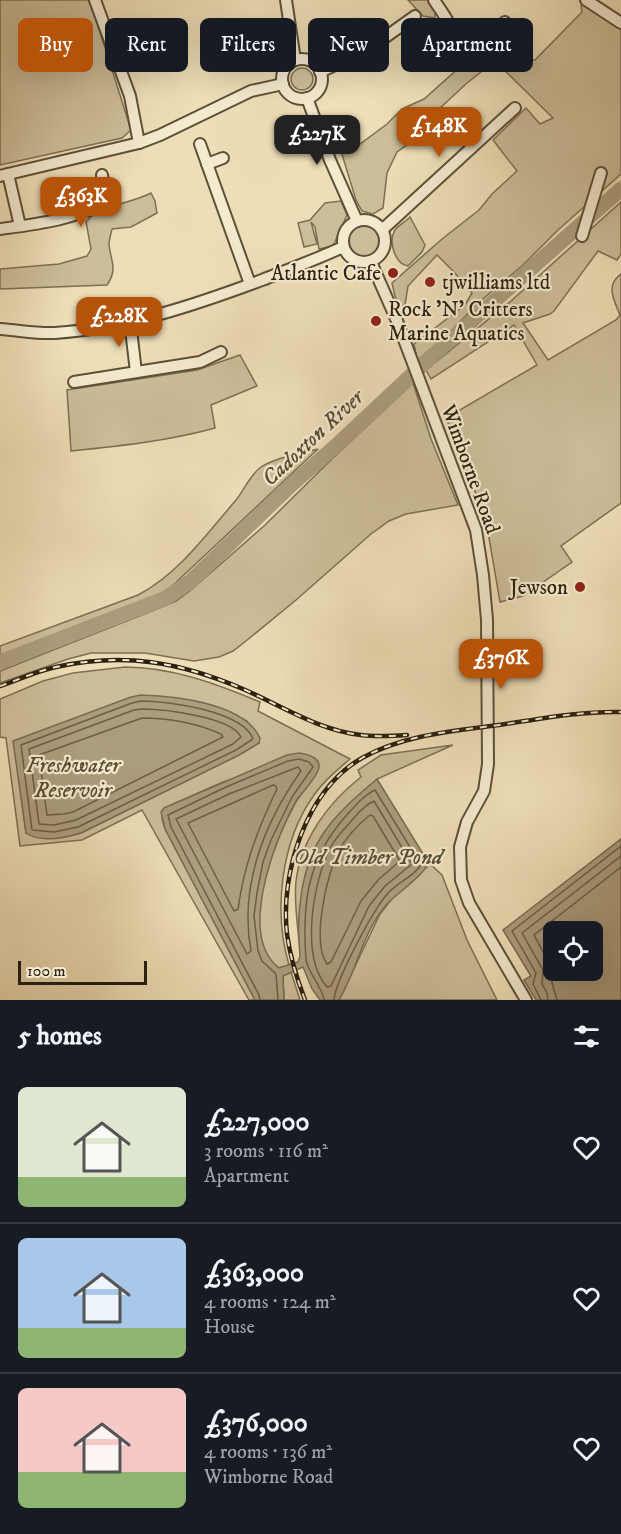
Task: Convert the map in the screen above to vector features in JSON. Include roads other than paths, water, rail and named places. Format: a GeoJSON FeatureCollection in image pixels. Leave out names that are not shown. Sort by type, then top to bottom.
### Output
{"type":"FeatureCollection","features":[{"type":"Feature","properties":{"kind":"street"},"geometry":{"type":"LineString","coordinates":[[95,0],[130,96],[139,143]]}},
{"type":"Feature","properties":{"kind":"street"},"geometry":{"type":"LineString","coordinates":[[286,0],[289,18]]}},
{"type":"Feature","properties":{"kind":"street"},"geometry":{"type":"LineString","coordinates":[[435,0],[445,18]]}},
{"type":"Feature","properties":{"kind":"street"},"geometry":{"type":"LineString","coordinates":[[586,0],[621,23]]}},
{"type":"Feature","properties":{"kind":"street"},"geometry":{"type":"LineString","coordinates":[[389,35],[415,16]]}},
{"type":"Feature","properties":{"kind":"street"},"geometry":{"type":"LineString","coordinates":[[296,60],[308,60]]}},
{"type":"Feature","properties":{"kind":"street"},"geometry":{"type":"LineString","coordinates":[[284,72],[282,84],[289,94],[307,98],[319,88],[322,80],[320,72]]}},
{"type":"Feature","properties":{"kind":"street"},"geometry":{"type":"LineString","coordinates":[[20,226],[4,175],[139,143],[251,91],[282,84]]}},
{"type":"Feature","properties":{"kind":"street"},"geometry":{"type":"LineString","coordinates":[[307,98],[330,161],[357,221]]}},
{"type":"Feature","properties":{"kind":"street"},"geometry":{"type":"LineString","coordinates":[[382,230],[515,108]]}},
{"type":"Feature","properties":{"kind":"street"},"geometry":{"type":"LineString","coordinates":[[200,144],[250,284]]}},
{"type":"Feature","properties":{"kind":"street"},"geometry":{"type":"LineString","coordinates":[[207,164],[223,158]]}},
{"type":"Feature","properties":{"kind":"street"},"geometry":{"type":"LineString","coordinates":[[582,236],[601,173]]}},
{"type":"Feature","properties":{"kind":"street"},"geometry":{"type":"LineString","coordinates":[[0,229],[49,222],[78,214],[106,201],[102,175]]}},
{"type":"Feature","properties":{"kind":"street"},"geometry":{"type":"LineString","coordinates":[[369,220],[376,223],[385,237],[384,249],[371,262],[361,263],[351,258],[343,247],[344,233],[357,221],[369,220]]}},
{"type":"Feature","properties":{"kind":"street"},"geometry":{"type":"LineString","coordinates":[[0,329],[53,333],[96,328],[188,308],[343,247]]}},
{"type":"Feature","properties":{"kind":"street","name":"Wimborne Road"},"geometry":{"type":"LineString","coordinates":[[371,262],[397,321],[476,531],[487,620],[487,778],[482,796],[464,832],[459,859],[461,880],[469,903],[526,1000]]}},
{"type":"Feature","properties":{"kind":"street"},"geometry":{"type":"LineString","coordinates":[[130,321],[136,372]]}},
{"type":"Feature","properties":{"kind":"street"},"geometry":{"type":"LineString","coordinates":[[74,382],[200,362],[221,352]]}},
{"type":"Feature","properties":{"kind":"water","name":"Freshwater Reservoir"},"geometry":{"type":"Polygon","coordinates":[[[141,695],[172,697],[224,709],[252,726],[260,738],[259,743],[81,833],[46,839],[26,833],[13,741],[141,695]]]}},
{"type":"Feature","properties":{"kind":"water","name":"Old Timber Pond"},"geometry":{"type":"Polygon","coordinates":[[[299,753],[315,758],[319,767],[313,780],[296,801],[279,839],[270,862],[260,911],[261,934],[267,953],[279,968],[298,962],[300,956],[299,925],[302,892],[305,875],[317,845],[336,817],[377,779],[428,862],[422,872],[387,904],[379,915],[366,938],[339,1000],[320,1000],[312,989],[303,967],[283,976],[284,1000],[255,1000],[165,829],[161,812],[164,808],[287,755],[299,753]]]}},
{"type":"Feature","properties":{"kind":"water"},"geometry":{"type":"Polygon","coordinates":[[[621,839],[621,1000],[536,1000],[524,980],[531,976],[503,930],[621,839]]]}},
{"type":"Feature","properties":{"kind":"waterway","name":"Cadoxton River"},"geometry":{"type":"LineString","coordinates":[[0,662],[166,598],[191,581],[289,487],[433,355],[621,189]]}},
{"type":"Feature","properties":{"kind":"railway"},"geometry":{"type":"LineString","coordinates":[[0,686],[49,669],[81,663],[105,660],[151,662],[174,666],[220,680],[330,728],[367,736],[407,735]]}},
{"type":"Feature","properties":{"kind":"railway"},"geometry":{"type":"LineString","coordinates":[[305,1000],[294,968],[287,934],[288,885],[301,835],[326,790],[342,772],[378,750],[429,735],[560,716],[621,712]]}},
{"type":"Feature","properties":{"kind":"place","name":"Atlantic Cafe"},"geometry":{"type":"Point","coordinates":[393,273]}},
{"type":"Feature","properties":{"kind":"place","name":"tjwilliams ltd"},"geometry":{"type":"Point","coordinates":[430,282]}},
{"type":"Feature","properties":{"kind":"place","name":"Rock 'N' Critters Marine Aquatics"},"geometry":{"type":"Point","coordinates":[376,321]}},
{"type":"Feature","properties":{"kind":"place","name":"Jewson"},"geometry":{"type":"Point","coordinates":[580,587]}}]}
